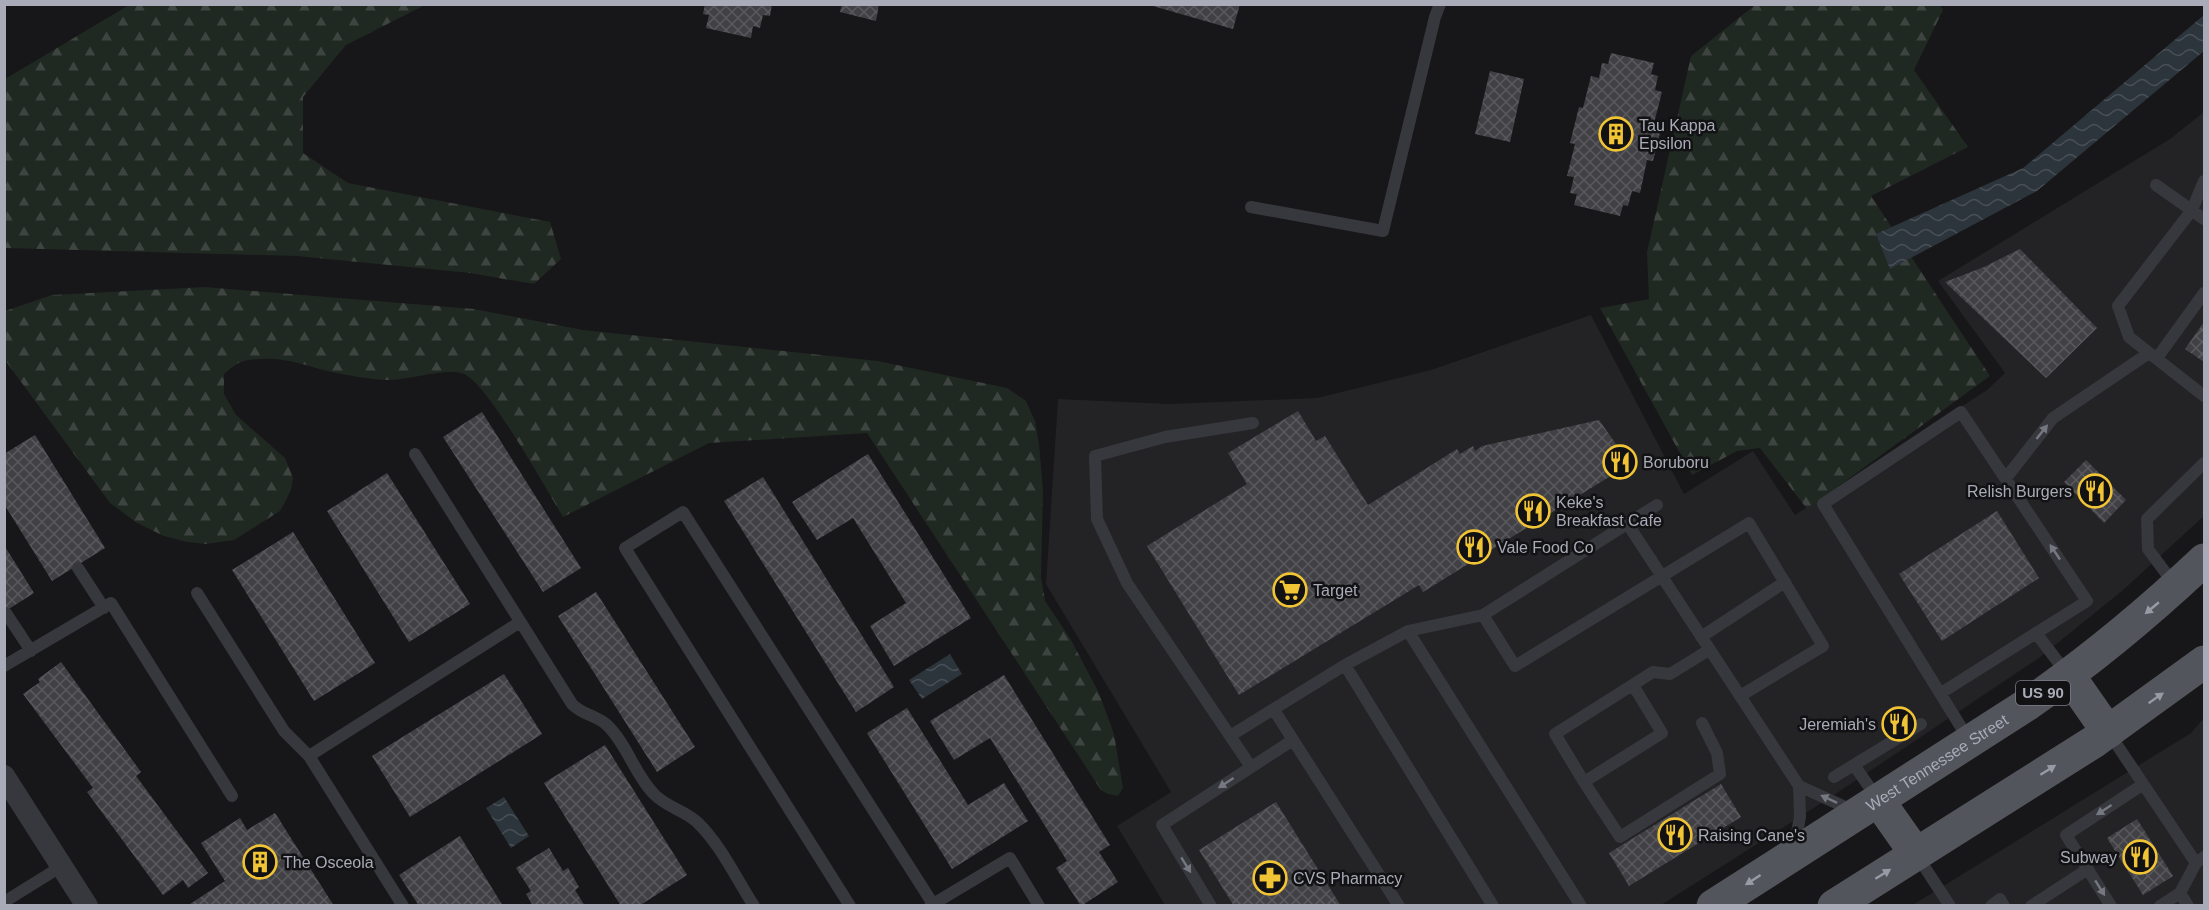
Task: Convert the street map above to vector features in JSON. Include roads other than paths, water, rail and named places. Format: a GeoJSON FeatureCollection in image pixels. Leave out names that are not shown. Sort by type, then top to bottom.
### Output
{"type":"FeatureCollection","features":[{"type":"Feature","properties":{"kind":"main road","name":"West Tennessee Street"},"geometry":{"type":"LineString","coordinates":[[1713,906],[2068,676],[2176,588],[2205,560]]}},
{"type":"Feature","properties":{"kind":"main road"},"geometry":{"type":"LineString","coordinates":[[1834,906],[2108,732],[2205,662]]}},
{"type":"Feature","properties":{"kind":"main road"},"geometry":{"type":"LineString","coordinates":[[2068,676],[2108,732]]}},
{"type":"Feature","properties":{"kind":"main road"},"geometry":{"type":"LineString","coordinates":[[1868,806],[1916,854]]}},
{"type":"Feature","properties":{"kind":"street"},"geometry":{"type":"LineString","coordinates":[[4,776],[87,906]]}},
{"type":"Feature","properties":{"kind":"lane"},"geometry":{"type":"LineString","coordinates":[[1251,207],[1383,231],[1440,4]]}},
{"type":"Feature","properties":{"kind":"lane"},"geometry":{"type":"LineString","coordinates":[[2205,181],[2192,210],[2118,306],[2129,338],[2205,396]]}},
{"type":"Feature","properties":{"kind":"lane"},"geometry":{"type":"LineString","coordinates":[[2156,185],[2205,219]]}},
{"type":"Feature","properties":{"kind":"lane"},"geometry":{"type":"LineString","coordinates":[[2006,478],[2053,418],[2153,356],[2205,293]]}},
{"type":"Feature","properties":{"kind":"lane"},"geometry":{"type":"LineString","coordinates":[[1941,693],[2087,601],[1961,412],[1823,504],[1970,741]]}},
{"type":"Feature","properties":{"kind":"lane"},"geometry":{"type":"LineString","coordinates":[[1251,767],[1127,582],[1097,519],[1095,456],[1165,437],[1253,423]]}},
{"type":"Feature","properties":{"kind":"lane"},"geometry":{"type":"LineString","coordinates":[[415,454],[578,710],[600,720],[612,730],[653,794],[665,803],[688,814],[703,828],[718,847],[751,904]]}},
{"type":"Feature","properties":{"kind":"lane"},"geometry":{"type":"LineString","coordinates":[[2176,588],[2148,549],[2147,519],[2205,463]]}},
{"type":"Feature","properties":{"kind":"lane"},"geometry":{"type":"LineString","coordinates":[[1230,736],[1345,665],[1408,631],[1483,615],[1657,504]]}},
{"type":"Feature","properties":{"kind":"lane"},"geometry":{"type":"LineString","coordinates":[[850,906],[626,548],[683,512],[932,905],[1010,858],[1040,906]]}},
{"type":"Feature","properties":{"kind":"lane"},"geometry":{"type":"LineString","coordinates":[[1627,524],[1799,786],[1800,817],[1793,854]]}},
{"type":"Feature","properties":{"kind":"lane"},"geometry":{"type":"LineString","coordinates":[[1483,615],[1515,666],[1749,524],[1823,646],[1740,696]]}},
{"type":"Feature","properties":{"kind":"lane"},"geometry":{"type":"LineString","coordinates":[[78,568],[104,608]]}},
{"type":"Feature","properties":{"kind":"lane"},"geometry":{"type":"LineString","coordinates":[[1701,637],[1785,582]]}},
{"type":"Feature","properties":{"kind":"lane"},"geometry":{"type":"LineString","coordinates":[[197,593],[284,731],[309,756],[403,906]]}},
{"type":"Feature","properties":{"kind":"lane"},"geometry":{"type":"LineString","coordinates":[[4,666],[111,603],[232,796]]}},
{"type":"Feature","properties":{"kind":"lane"},"geometry":{"type":"LineString","coordinates":[[6,613],[31,651]]}},
{"type":"Feature","properties":{"kind":"lane"},"geometry":{"type":"LineString","coordinates":[[309,756],[520,622]]}},
{"type":"Feature","properties":{"kind":"lane"},"geometry":{"type":"LineString","coordinates":[[1408,631],[1581,906]]}},
{"type":"Feature","properties":{"kind":"lane"},"geometry":{"type":"LineString","coordinates":[[2036,633],[2068,676]]}},
{"type":"Feature","properties":{"kind":"lane"},"geometry":{"type":"LineString","coordinates":[[1701,723],[1717,753],[1720,774],[1620,837],[1555,734],[1653,672],[1672,677],[1709,650]]}},
{"type":"Feature","properties":{"kind":"lane"},"geometry":{"type":"LineString","coordinates":[[1345,665],[1493,906]]}},
{"type":"Feature","properties":{"kind":"lane"},"geometry":{"type":"LineString","coordinates":[[1584,782],[1662,733],[1633,685]]}},
{"type":"Feature","properties":{"kind":"lane"},"geometry":{"type":"LineString","coordinates":[[1274,710],[1399,906]]}},
{"type":"Feature","properties":{"kind":"lane"},"geometry":{"type":"LineString","coordinates":[[1834,777],[1921,723]]}},
{"type":"Feature","properties":{"kind":"lane"},"geometry":{"type":"LineString","coordinates":[[2108,732],[2142,785],[2200,860],[2180,893],[2160,906]]}},
{"type":"Feature","properties":{"kind":"lane"},"geometry":{"type":"LineString","coordinates":[[1211,906],[1162,825],[1293,740]]}},
{"type":"Feature","properties":{"kind":"lane"},"geometry":{"type":"LineString","coordinates":[[1854,765],[1868,806]]}},
{"type":"Feature","properties":{"kind":"lane"},"geometry":{"type":"LineString","coordinates":[[2111,906],[2066,835],[2142,785]]}},
{"type":"Feature","properties":{"kind":"lane"},"geometry":{"type":"LineString","coordinates":[[1799,786],[1868,806]]}},
{"type":"Feature","properties":{"kind":"lane"},"geometry":{"type":"LineString","coordinates":[[1916,854],[1950,906]]}},
{"type":"Feature","properties":{"kind":"lane"},"geometry":{"type":"LineString","coordinates":[[4,902],[62,866]]}},
{"type":"Feature","properties":{"kind":"lane"},"geometry":{"type":"LineString","coordinates":[[2031,906],[2088,869]]}},
{"type":"Feature","properties":{"kind":"lane"},"geometry":{"type":"LineString","coordinates":[[2180,893],[2188,906]]}},
{"type":"Feature","properties":{"kind":"lane"},"geometry":{"type":"LineString","coordinates":[[1990,906],[2000,899],[2004,906]]}},
{"type":"Feature","properties":{"kind":"water"},"geometry":{"type":"Polygon","coordinates":[[[2204,15],[2204,51],[2037,191],[1890,269],[1876,234],[2023,168],[2204,15]]]}},
{"type":"Feature","properties":{"kind":"water"},"geometry":{"type":"Polygon","coordinates":[[[950,654],[962,674],[922,699],[909,680],[950,654]]]}},
{"type":"Feature","properties":{"kind":"water"},"geometry":{"type":"Polygon","coordinates":[[[504,797],[529,836],[511,848],[486,808],[504,797]]]}},
{"type":"Feature","properties":{"kind":"place","name":"Tau Kappa Epsilon"},"geometry":{"type":"Point","coordinates":[1616,134]}},
{"type":"Feature","properties":{"kind":"place","name":"Boruboru"},"geometry":{"type":"Point","coordinates":[1620,462]}},
{"type":"Feature","properties":{"kind":"place","name":"Relish Burgers"},"geometry":{"type":"Point","coordinates":[2095,491]}},
{"type":"Feature","properties":{"kind":"place","name":"Keke's Breakfast Cafe"},"geometry":{"type":"Point","coordinates":[1533,511]}},
{"type":"Feature","properties":{"kind":"place","name":"Vale Food Co"},"geometry":{"type":"Point","coordinates":[1474,547]}},
{"type":"Feature","properties":{"kind":"place","name":"Target"},"geometry":{"type":"Point","coordinates":[1290,590]}},
{"type":"Feature","properties":{"kind":"place","name":"Jeremiah's"},"geometry":{"type":"Point","coordinates":[1899,724]}},
{"type":"Feature","properties":{"kind":"place","name":"Raising Cane's"},"geometry":{"type":"Point","coordinates":[1675,835]}},
{"type":"Feature","properties":{"kind":"place","name":"Subway"},"geometry":{"type":"Point","coordinates":[2140,857]}},
{"type":"Feature","properties":{"kind":"place","name":"The Osceola"},"geometry":{"type":"Point","coordinates":[260,862]}},
{"type":"Feature","properties":{"kind":"place","name":"CVS Pharmacy"},"geometry":{"type":"Point","coordinates":[1270,878]}}]}
